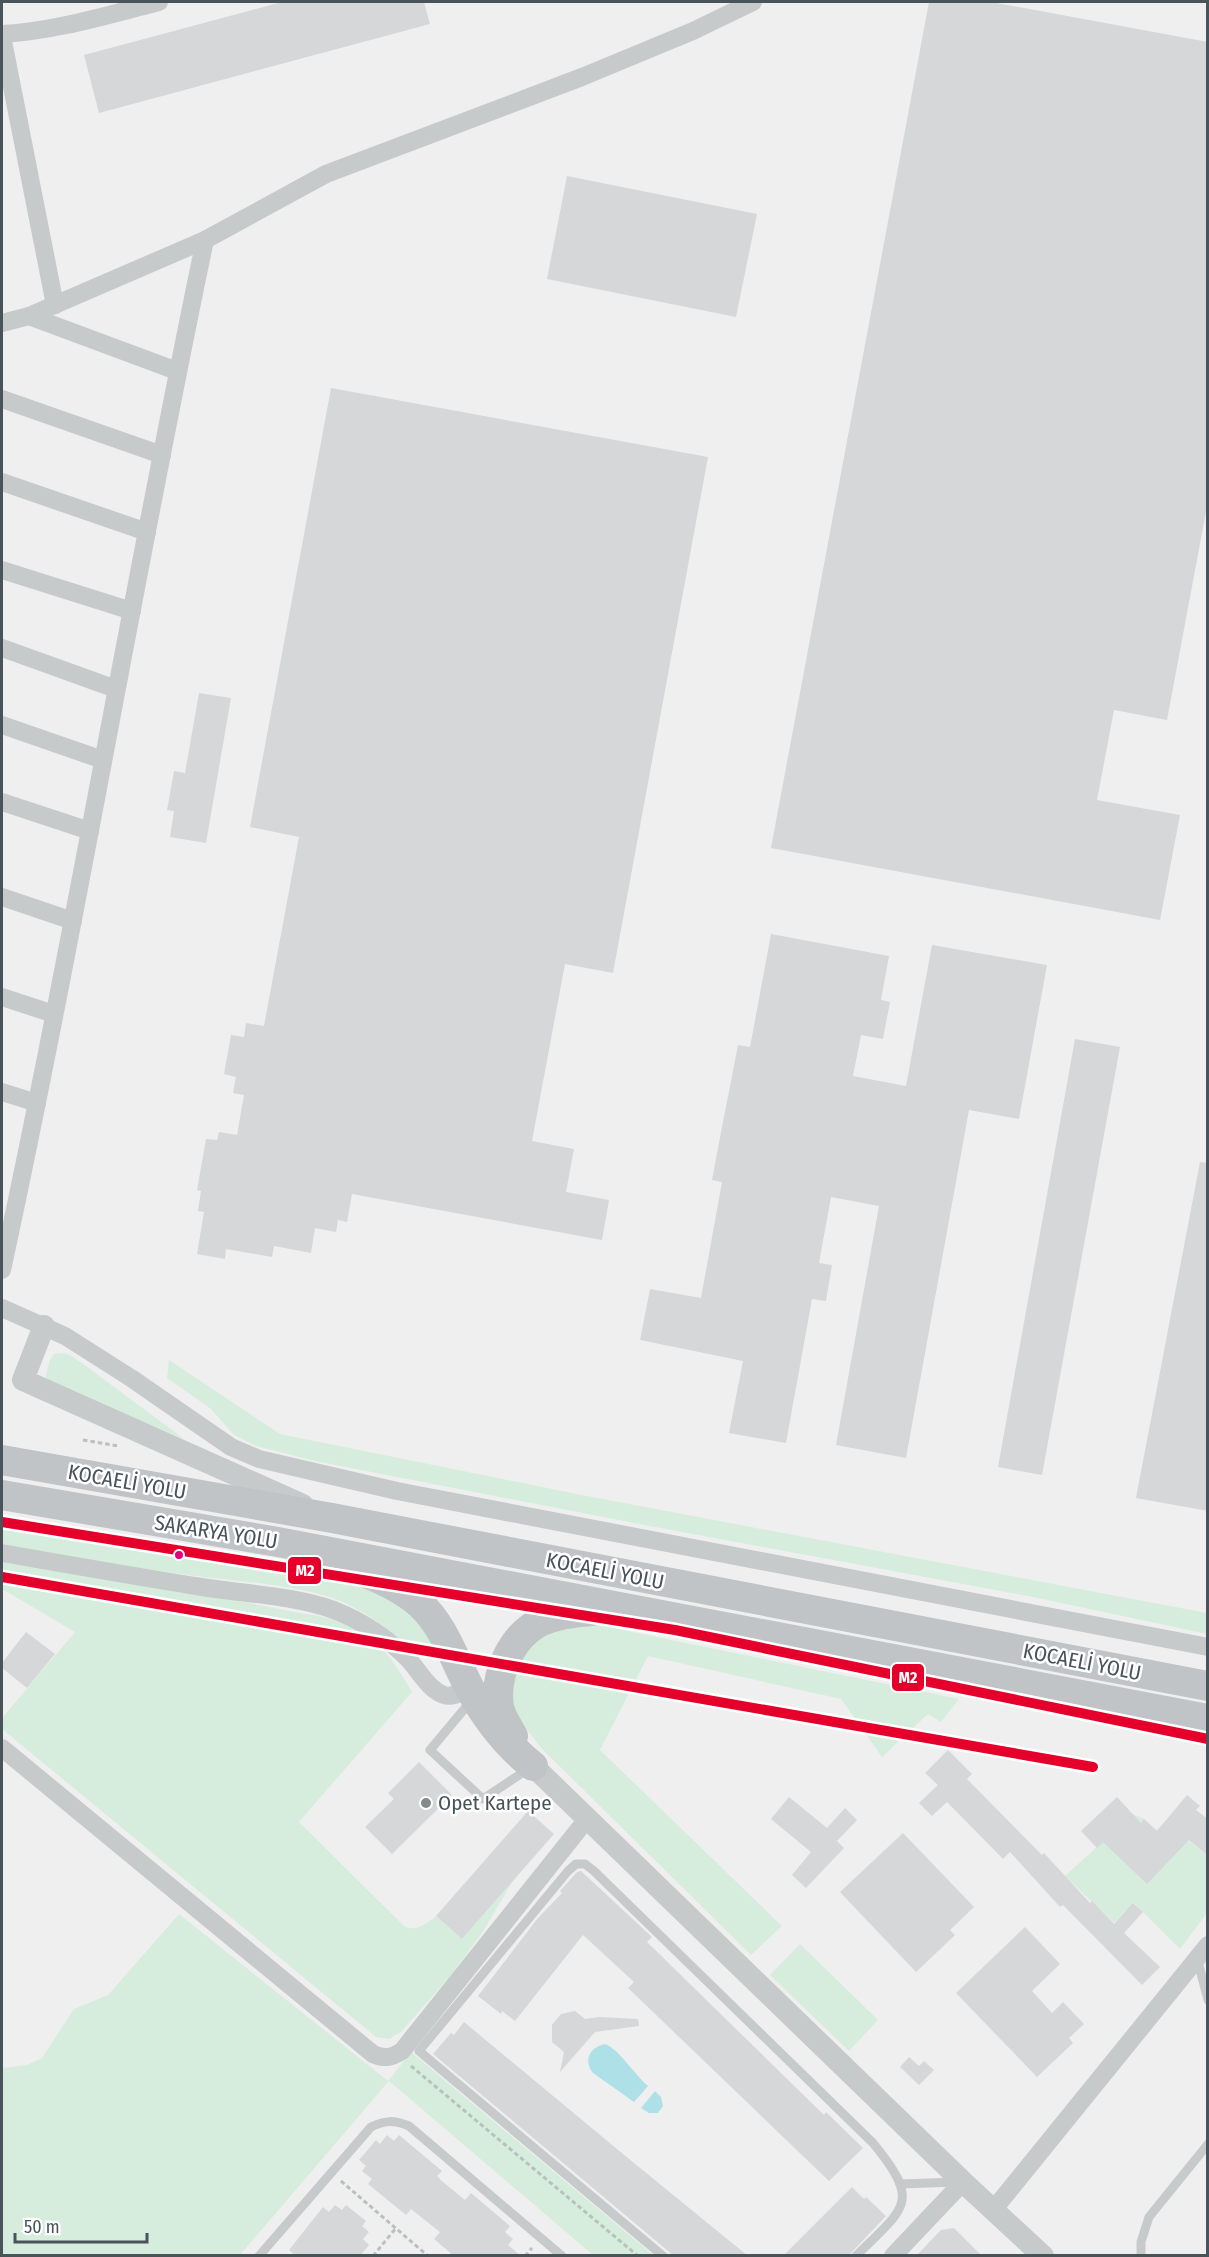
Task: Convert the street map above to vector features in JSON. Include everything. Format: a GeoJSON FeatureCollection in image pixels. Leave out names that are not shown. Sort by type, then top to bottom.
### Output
{"type":"FeatureCollection","features":[{"type":"Feature","properties":{"kind":"highway","name":"KOCAELİ YOLU"},"geometry":{"type":"LineString","coordinates":[[9,1460],[332,1518],[1208,1686]]}},
{"type":"Feature","properties":{"kind":"highway","name":"SAKARYA YOLU"},"geometry":{"type":"LineString","coordinates":[[2,1495],[278,1542],[1208,1719]]}},
{"type":"Feature","properties":{"kind":"highway"},"geometry":{"type":"LineString","coordinates":[[278,1542],[360,1571],[404,1592],[420,1604],[433,1619],[448,1644],[472,1693],[495,1730],[511,1749],[533,1766]]}},
{"type":"Feature","properties":{"kind":"highway"},"geometry":{"type":"LineString","coordinates":[[533,1766],[506,1723],[499,1706],[501,1675],[508,1657],[526,1631],[541,1621],[574,1612],[623,1609]]}},
{"type":"Feature","properties":{"kind":"street"},"geometry":{"type":"LineString","coordinates":[[55,305],[2,40],[159,2]]}},
{"type":"Feature","properties":{"kind":"street"},"geometry":{"type":"LineString","coordinates":[[2,323],[29,316],[205,240],[327,174],[582,77],[693,31],[753,2]]}},
{"type":"Feature","properties":{"kind":"street"},"geometry":{"type":"LineString","coordinates":[[2,1270],[9,1196],[37,1103],[177,372],[205,240]]}},
{"type":"Feature","properties":{"kind":"street"},"geometry":{"type":"LineString","coordinates":[[29,316],[177,372]]}},
{"type":"Feature","properties":{"kind":"street"},"geometry":{"type":"LineString","coordinates":[[2,399],[162,455]]}},
{"type":"Feature","properties":{"kind":"street"},"geometry":{"type":"LineString","coordinates":[[2,482],[147,532]]}},
{"type":"Feature","properties":{"kind":"street"},"geometry":{"type":"LineString","coordinates":[[2,570],[132,611]]}},
{"type":"Feature","properties":{"kind":"street"},"geometry":{"type":"LineString","coordinates":[[2,648],[117,689]]}},
{"type":"Feature","properties":{"kind":"street"},"geometry":{"type":"LineString","coordinates":[[2,725],[104,760]]}},
{"type":"Feature","properties":{"kind":"street"},"geometry":{"type":"LineString","coordinates":[[2,802],[90,831]]}},
{"type":"Feature","properties":{"kind":"street"},"geometry":{"type":"LineString","coordinates":[[2,897],[73,921]]}},
{"type":"Feature","properties":{"kind":"street"},"geometry":{"type":"LineString","coordinates":[[2,998],[54,1014]]}},
{"type":"Feature","properties":{"kind":"street"},"geometry":{"type":"LineString","coordinates":[[2,1092],[37,1103]]}},
{"type":"Feature","properties":{"kind":"street"},"geometry":{"type":"LineString","coordinates":[[2,1308],[65,1336],[231,1447],[259,1459],[397,1491],[1208,1647]]}},
{"type":"Feature","properties":{"kind":"street"},"geometry":{"type":"LineString","coordinates":[[44,1326],[23,1380],[332,1518]]}},
{"type":"Feature","properties":{"kind":"street"},"geometry":{"type":"LineString","coordinates":[[2,1553],[140,1578],[293,1601],[329,1609],[358,1620],[380,1634],[409,1660],[436,1691],[446,1696],[472,1693]]}},
{"type":"Feature","properties":{"kind":"street"},"geometry":{"type":"LineString","coordinates":[[2,1748],[373,2054],[383,2058],[397,2054],[587,1819]]}},
{"type":"Feature","properties":{"kind":"street"},"geometry":{"type":"LineString","coordinates":[[533,1766],[1043,2256]]}},
{"type":"Feature","properties":{"kind":"street"},"geometry":{"type":"LineString","coordinates":[[994,2209],[1202,1952]]}},
{"type":"Feature","properties":{"kind":"street"},"geometry":{"type":"LineString","coordinates":[[893,2256],[963,2181]]}},
{"type":"Feature","properties":{"kind":"lane"},"geometry":{"type":"LineString","coordinates":[[472,1693],[430,1750],[483,1799],[533,1766]]}},
{"type":"Feature","properties":{"kind":"lane"},"geometry":{"type":"LineString","coordinates":[[663,2256],[419,2051],[576,1864],[585,1864],[594,1871],[873,2143],[891,2165],[900,2184],[902,2205],[896,2216],[856,2256]]}},
{"type":"Feature","properties":{"kind":"lane"},"geometry":{"type":"LineString","coordinates":[[1202,1952],[1208,2000]]}},
{"type":"Feature","properties":{"kind":"lane"},"geometry":{"type":"LineString","coordinates":[[259,2256],[371,2127],[383,2121],[396,2121],[409,2126],[562,2256]]}},
{"type":"Feature","properties":{"kind":"lane"},"geometry":{"type":"LineString","coordinates":[[1141,2256],[1141,2242],[1149,2217],[1208,2144]]}},
{"type":"Feature","properties":{"kind":"lane"},"geometry":{"type":"LineString","coordinates":[[900,2184],[963,2181]]}},
{"type":"Feature","properties":{"kind":"path"},"geometry":{"type":"LineString","coordinates":[[83,1440],[124,1447]]}},
{"type":"Feature","properties":{"kind":"path"},"geometry":{"type":"LineString","coordinates":[[64,1532],[168,1551]]}},
{"type":"Feature","properties":{"kind":"path"},"geometry":{"type":"LineString","coordinates":[[397,2054],[638,2256]]}},
{"type":"Feature","properties":{"kind":"path"},"geometry":{"type":"LineString","coordinates":[[330,2172],[428,2256]]}},
{"type":"Feature","properties":{"kind":"path"},"geometry":{"type":"LineString","coordinates":[[373,2256],[396,2228]]}},
{"type":"Feature","properties":{"kind":"green space"},"geometry":{"type":"Polygon","coordinates":[[[62,1353],[82,1363],[184,1439],[50,1383],[45,1378],[50,1360],[54,1354],[62,1353]]]}},
{"type":"Feature","properties":{"kind":"green space"},"geometry":{"type":"Polygon","coordinates":[[[169,1360],[280,1434],[587,1496],[1207,1613],[1207,1634],[1033,1597],[315,1461],[256,1446],[234,1435],[211,1409],[167,1378],[169,1360]]]}},
{"type":"Feature","properties":{"kind":"green space"},"geometry":{"type":"Polygon","coordinates":[[[2,1520],[168,1551],[333,1574],[368,1582],[395,1597],[434,1638],[420,1657],[361,1611],[316,1593],[275,1585],[146,1569],[2,1544],[2,1520]]]}},
{"type":"Feature","properties":{"kind":"green space"},"geometry":{"type":"Polygon","coordinates":[[[2,1562],[179,1590],[334,1619],[360,1629],[383,1649],[412,1692],[299,1822],[405,1927],[418,1927],[436,1916],[462,1939],[513,1881],[482,1933],[450,1976],[401,2032],[389,2039],[376,2037],[2,1729],[2,1718],[75,1632],[2,1589],[2,1562]]]}},
{"type":"Feature","properties":{"kind":"green space"},"geometry":{"type":"Polygon","coordinates":[[[595,1623],[959,1699],[941,1722],[928,1714],[882,1757],[841,1699],[648,1656],[600,1750],[782,1926],[751,1955],[541,1748],[522,1723],[512,1702],[515,1662],[539,1631],[595,1623]]]}},
{"type":"Feature","properties":{"kind":"green space"},"geometry":{"type":"Polygon","coordinates":[[[1133,1814],[1144,1819],[1156,1830],[1166,1821],[1207,1856],[1207,1913],[1180,1949],[1134,1903],[1114,1923],[1065,1876],[1133,1814]]]}},
{"type":"Feature","properties":{"kind":"green space"},"geometry":{"type":"Polygon","coordinates":[[[179,1914],[388,2081],[411,2052],[653,2255],[593,2255],[389,2081],[240,2255],[2,2256],[2,2068],[27,2065],[42,2058],[74,2009],[108,1995],[179,1914]]]}},
{"type":"Feature","properties":{"kind":"green space"},"geometry":{"type":"Polygon","coordinates":[[[800,1944],[878,2020],[849,2051],[770,1975],[800,1944]]]}},
{"type":"Feature","properties":{"kind":"water"},"geometry":{"type":"Polygon","coordinates":[[[605,2044],[615,2051],[648,2086],[634,2102],[593,2073],[590,2068],[588,2059],[592,2051],[605,2044]]]}},
{"type":"Feature","properties":{"kind":"water"},"geometry":{"type":"Polygon","coordinates":[[[655,2091],[661,2097],[663,2106],[658,2113],[649,2113],[641,2108],[655,2091]]]}},
{"type":"Feature","properties":{"kind":"building"},"geometry":{"type":"Polygon","coordinates":[[[282,2],[424,2],[430,24],[99,113],[84,55],[282,2]]]}},
{"type":"Feature","properties":{"kind":"building"},"geometry":{"type":"Polygon","coordinates":[[[929,2],[991,2],[1208,42],[1208,501],[1167,720],[1114,710],[1097,800],[1180,815],[1160,920],[771,848],[929,2]]]}},
{"type":"Feature","properties":{"kind":"building"},"geometry":{"type":"Polygon","coordinates":[[[567,176],[757,214],[736,317],[547,279],[567,176]]]}},
{"type":"Feature","properties":{"kind":"building"},"geometry":{"type":"Polygon","coordinates":[[[331,388],[708,457],[613,973],[565,964],[532,1141],[574,1149],[566,1192],[609,1200],[602,1240],[352,1194],[347,1222],[338,1220],[336,1232],[315,1228],[311,1253],[274,1246],[272,1257],[226,1249],[225,1259],[197,1254],[204,1212],[198,1211],[201,1191],[197,1190],[206,1139],[217,1140],[219,1132],[237,1135],[244,1095],[233,1093],[236,1077],[224,1074],[231,1035],[244,1037],[246,1023],[264,1026],[299,837],[250,827],[331,388]]]}},
{"type":"Feature","properties":{"kind":"building"},"geometry":{"type":"Polygon","coordinates":[[[199,693],[231,698],[206,843],[170,837],[174,811],[167,810],[174,771],[185,773],[199,693]]]}},
{"type":"Feature","properties":{"kind":"building"},"geometry":{"type":"Polygon","coordinates":[[[771,934],[889,956],[881,1000],[890,1002],[883,1039],[861,1035],[853,1076],[906,1086],[932,945],[1047,965],[1019,1119],[969,1110],[906,1458],[836,1445],[879,1206],[831,1197],[819,1263],[832,1265],[826,1301],[812,1299],[786,1443],[729,1433],[743,1361],[640,1340],[650,1289],[701,1298],[722,1182],[712,1180],[717,1153],[738,1045],[750,1047],[771,934]]]}},
{"type":"Feature","properties":{"kind":"building"},"geometry":{"type":"Polygon","coordinates":[[[1075,1039],[1120,1047],[1042,1475],[998,1467],[1075,1039]]]}},
{"type":"Feature","properties":{"kind":"building"},"geometry":{"type":"Polygon","coordinates":[[[1200,1162],[1208,1163],[1208,1511],[1136,1498],[1200,1162]]]}},
{"type":"Feature","properties":{"kind":"building"},"geometry":{"type":"Polygon","coordinates":[[[26,1632],[55,1654],[27,1688],[2,1668],[2,1663],[26,1632]]]}},
{"type":"Feature","properties":{"kind":"building"},"geometry":{"type":"Polygon","coordinates":[[[948,1750],[972,1774],[967,1779],[1042,1855],[1044,1853],[1090,1903],[1092,1901],[1114,1924],[1133,1903],[1143,1912],[1124,1933],[1160,1967],[1142,1985],[1063,1905],[1060,1907],[1010,1852],[1003,1859],[947,1802],[932,1816],[919,1803],[938,1785],[925,1773],[948,1750]]]}},
{"type":"Feature","properties":{"kind":"building"},"geometry":{"type":"Polygon","coordinates":[[[419,1762],[452,1795],[392,1854],[365,1827],[394,1799],[388,1793],[419,1762]]]}},
{"type":"Feature","properties":{"kind":"building"},"geometry":{"type":"Polygon","coordinates":[[[1187,1795],[1200,1806],[1196,1810],[1208,1819],[1208,1856],[1189,1840],[1147,1884],[1103,1842],[1097,1848],[1081,1831],[1117,1797],[1141,1823],[1144,1819],[1157,1831],[1187,1795]]]}},
{"type":"Feature","properties":{"kind":"building"},"geometry":{"type":"Polygon","coordinates":[[[789,1797],[827,1828],[845,1808],[857,1820],[837,1841],[844,1848],[806,1888],[792,1875],[811,1852],[771,1819],[789,1797]]]}},
{"type":"Feature","properties":{"kind":"building"},"geometry":{"type":"Polygon","coordinates":[[[528,1811],[554,1834],[462,1939],[436,1916],[528,1811]]]}},
{"type":"Feature","properties":{"kind":"building"},"geometry":{"type":"Polygon","coordinates":[[[903,1833],[974,1907],[950,1930],[955,1935],[916,1972],[840,1892],[903,1833]]]}},
{"type":"Feature","properties":{"kind":"building"},"geometry":{"type":"Polygon","coordinates":[[[581,1871],[652,1937],[647,1942],[824,2115],[826,2112],[863,2148],[829,2181],[628,1988],[634,1982],[583,1935],[515,2021],[502,2011],[501,2014],[478,1996],[538,1918],[562,1893],[560,1891],[577,1872],[581,1871]]]}},
{"type":"Feature","properties":{"kind":"building"},"geometry":{"type":"Polygon","coordinates":[[[1025,1927],[1060,1964],[1032,1991],[1052,2013],[1063,2002],[1084,2024],[1069,2038],[1073,2043],[1037,2077],[956,1993],[1025,1927]]]}},
{"type":"Feature","properties":{"kind":"building"},"geometry":{"type":"Polygon","coordinates":[[[575,2011],[585,2019],[599,2017],[638,2019],[639,2026],[595,2032],[560,2072],[564,2052],[552,2042],[552,2025],[561,2014],[575,2011]]]}},
{"type":"Feature","properties":{"kind":"building"},"geometry":{"type":"Polygon","coordinates":[[[464,2022],[748,2256],[674,2256],[433,2054],[451,2033],[454,2035],[464,2022]]]}},
{"type":"Feature","properties":{"kind":"building"},"geometry":{"type":"Polygon","coordinates":[[[909,2057],[919,2066],[924,2061],[934,2070],[919,2085],[900,2067],[909,2057]]]}},
{"type":"Feature","properties":{"kind":"building"},"geometry":{"type":"Polygon","coordinates":[[[387,2135],[394,2141],[399,2135],[442,2171],[437,2176],[443,2182],[465,2200],[471,2193],[510,2226],[505,2232],[513,2239],[508,2245],[521,2256],[454,2256],[434,2239],[440,2232],[411,2209],[406,2215],[368,2184],[372,2179],[362,2171],[366,2166],[359,2160],[376,2140],[380,2144],[387,2135]]]}},
{"type":"Feature","properties":{"kind":"building"},"geometry":{"type":"Polygon","coordinates":[[[852,2187],[886,2216],[848,2256],[783,2256],[852,2187]]]}},
{"type":"Feature","properties":{"kind":"building"},"geometry":{"type":"Polygon","coordinates":[[[335,2205],[342,2210],[346,2205],[366,2221],[362,2226],[369,2232],[363,2239],[369,2245],[360,2256],[296,2256],[289,2250],[323,2207],[329,2212],[335,2205]]]}},
{"type":"Feature","properties":{"kind":"building"},"geometry":{"type":"Polygon","coordinates":[[[954,2228],[982,2256],[916,2256],[941,2230],[954,2228]]]}},
{"type":"Feature","properties":{"kind":"transit line","name":"M2"},"geometry":{"type":"LineString","coordinates":[[2,1522],[675,1630],[1208,1739]]}},
{"type":"Feature","properties":{"kind":"transit line","name":"M2"},"geometry":{"type":"LineString","coordinates":[[2,1577],[1093,1767]]}},
{"type":"Feature","properties":{"kind":"place","name":"Opet Kartepe"},"geometry":{"type":"Point","coordinates":[426,1803]}}]}
